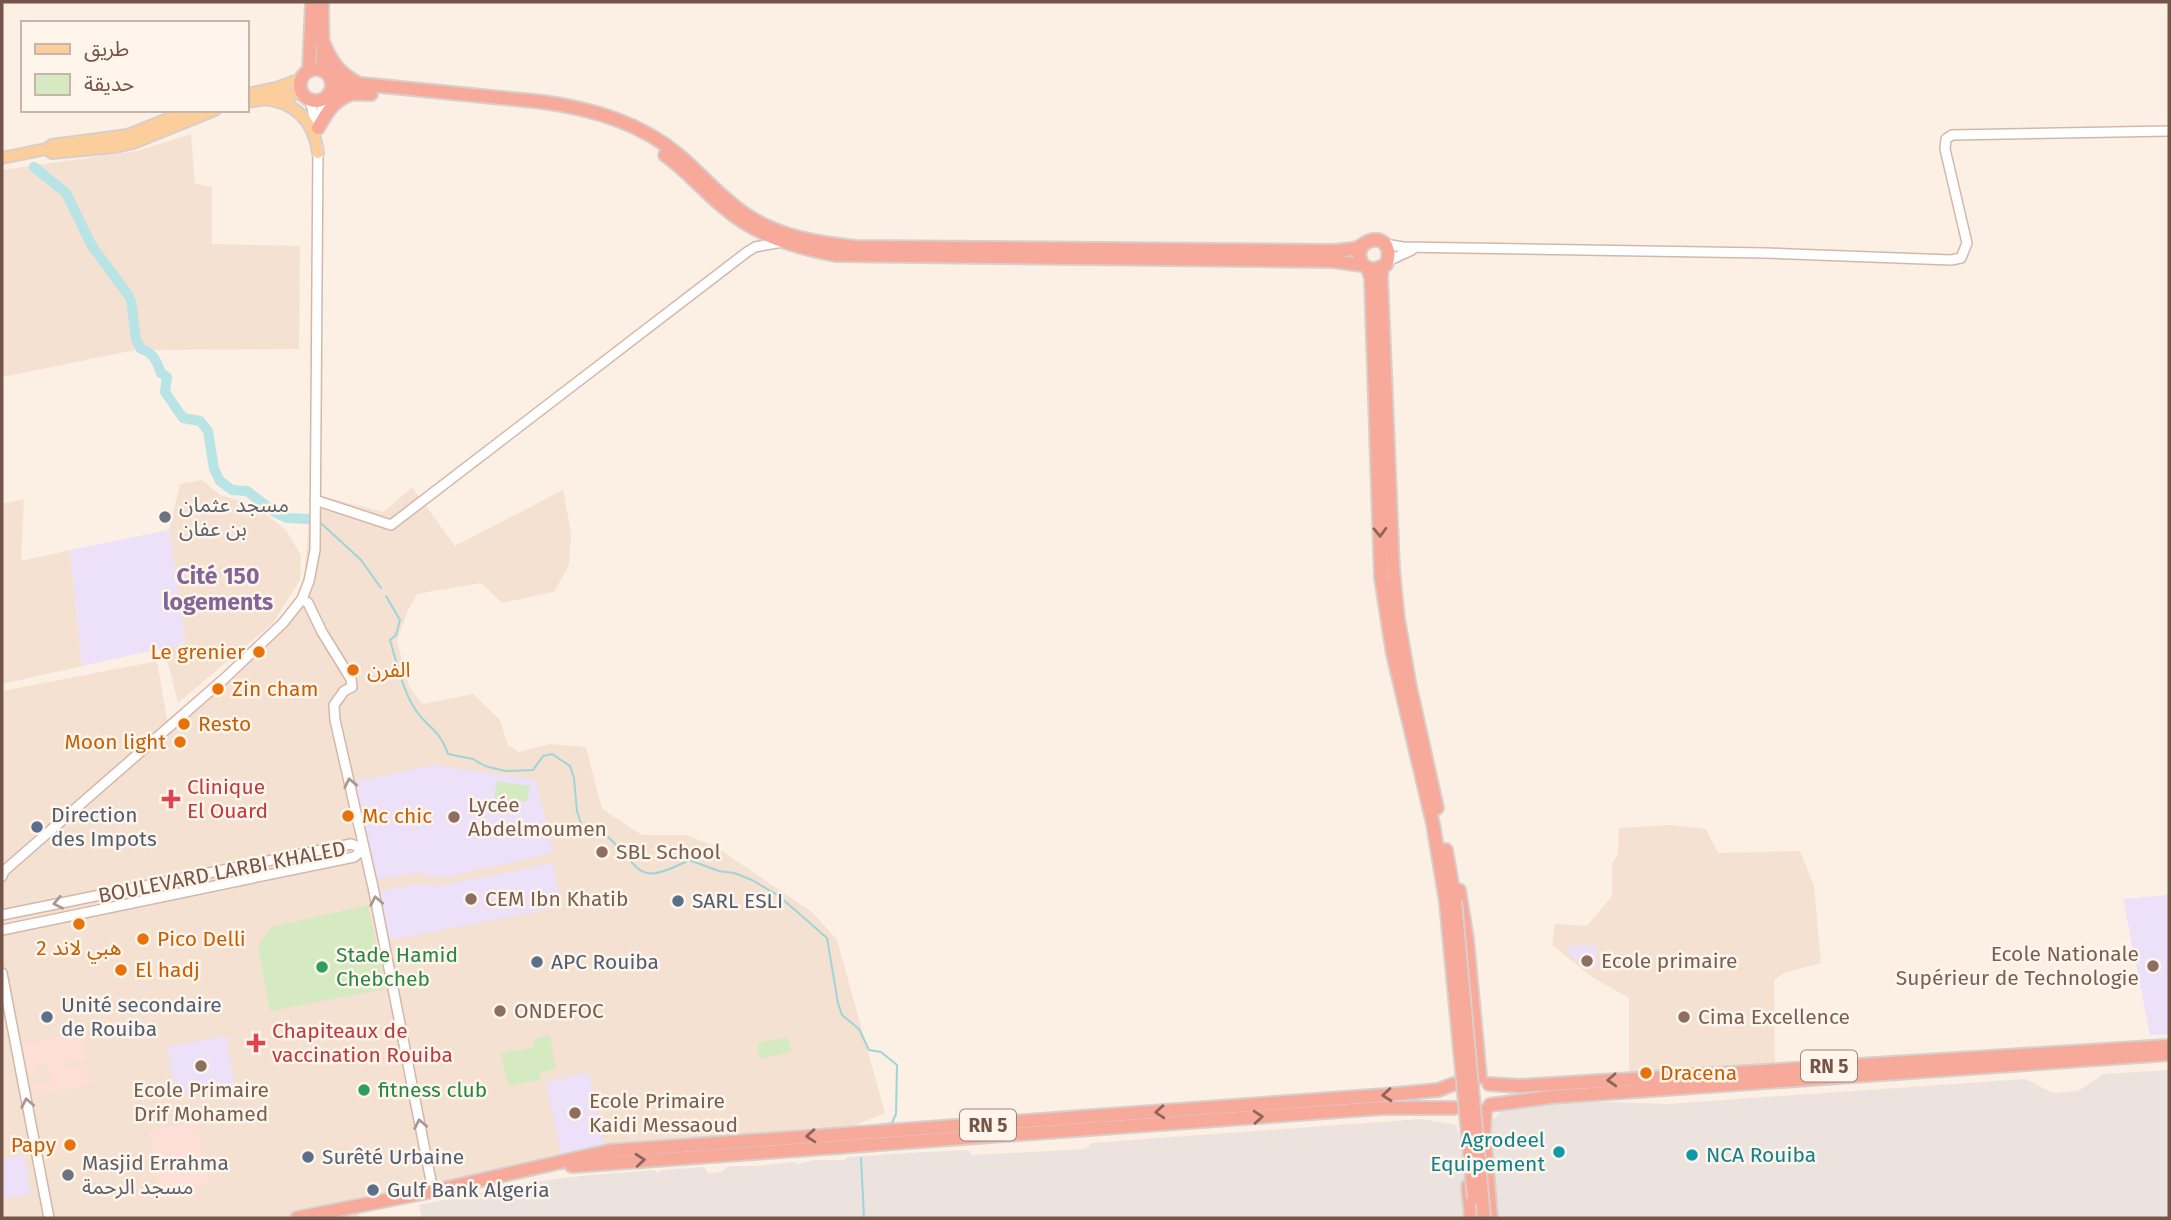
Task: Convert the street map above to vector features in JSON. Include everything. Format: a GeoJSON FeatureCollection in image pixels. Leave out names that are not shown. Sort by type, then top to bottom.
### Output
{"type":"FeatureCollection","features":[{"type":"Feature","properties":{"kind":"highway"},"geometry":{"type":"LineString","coordinates":[[300,78],[310,55],[312,2]]}},
{"type":"Feature","properties":{"kind":"highway"},"geometry":{"type":"LineString","coordinates":[[322,2],[321,38],[327,86]]}},
{"type":"Feature","properties":{"kind":"highway"},"geometry":{"type":"LineString","coordinates":[[321,38],[332,62],[360,89],[548,110],[579,115],[621,128],[669,157],[734,217],[761,233],[782,242],[836,255],[1333,261],[1365,267],[1385,264]]}},
{"type":"Feature","properties":{"kind":"highway"},"geometry":{"type":"LineString","coordinates":[[310,55],[300,78],[306,96],[327,86]]}},
{"type":"Feature","properties":{"kind":"highway"},"geometry":{"type":"LineString","coordinates":[[300,78],[327,86],[575,106],[623,121],[679,155],[749,217],[783,233],[826,244],[855,247],[1334,251],[1362,246],[1370,240],[1379,240],[1385,244],[1388,249],[1385,264],[1392,556],[1398,619],[1450,902],[1484,1218]]}},
{"type":"Feature","properties":{"kind":"highway"},"geometry":{"type":"LineString","coordinates":[[318,130],[328,110],[336,102],[360,89]]}},
{"type":"Feature","properties":{"kind":"highway"},"geometry":{"type":"LineString","coordinates":[[1362,246],[1359,258],[1371,278],[1381,578],[1399,683],[1441,844],[1456,1082],[1451,1096],[1457,1110],[1474,1218]]}},
{"type":"Feature","properties":{"kind":"highway"},"geometry":{"type":"LineString","coordinates":[[1441,844],[1453,859],[1467,939],[1485,1081],[1492,1095],[1484,1132],[1491,1218]]}},
{"type":"Feature","properties":{"kind":"highway"},"geometry":{"type":"LineString","coordinates":[[1450,902],[1474,1218]]}},
{"type":"Feature","properties":{"kind":"highway","name":"RN 5"},"geometry":{"type":"LineString","coordinates":[[1485,1081],[1519,1086],[2169,1046]]}},
{"type":"Feature","properties":{"kind":"highway","name":"RN 5"},"geometry":{"type":"LineString","coordinates":[[1488,1108],[1521,1099],[2169,1054]]}},
{"type":"Feature","properties":{"kind":"highway"},"geometry":{"type":"LineString","coordinates":[[1456,1082],[1469,1075],[1485,1081]]}},
{"type":"Feature","properties":{"kind":"highway","name":"RN 5"},"geometry":{"type":"LineString","coordinates":[[665,1152],[1386,1095],[1438,1090],[1456,1082]]}},
{"type":"Feature","properties":{"kind":"highway","name":"RN 5"},"geometry":{"type":"LineString","coordinates":[[297,1218],[433,1191],[609,1151],[665,1152],[1382,1108],[1457,1110]]}},
{"type":"Feature","properties":{"kind":"highway"},"geometry":{"type":"LineString","coordinates":[[1457,1110],[1475,1116],[1488,1108]]}},
{"type":"Feature","properties":{"kind":"main road"},"geometry":{"type":"LineString","coordinates":[[248,94],[300,78]]}},
{"type":"Feature","properties":{"kind":"main road"},"geometry":{"type":"LineString","coordinates":[[2,876],[225,678],[283,623],[302,599],[309,581],[315,550],[318,130],[327,86]]}},
{"type":"Feature","properties":{"kind":"main road"},"geometry":{"type":"LineString","coordinates":[[248,102],[306,96],[318,130]]}},
{"type":"Feature","properties":{"kind":"main road"},"geometry":{"type":"LineString","coordinates":[[262,99],[290,105],[302,114],[311,125],[318,153]]}},
{"type":"Feature","properties":{"kind":"main road"},"geometry":{"type":"LineString","coordinates":[[2,158],[46,149],[52,145],[128,135],[185,112]]}},
{"type":"Feature","properties":{"kind":"main road"},"geometry":{"type":"LineString","coordinates":[[46,149],[52,153],[115,148],[210,112]]}},
{"type":"Feature","properties":{"kind":"main road"},"geometry":{"type":"LineString","coordinates":[[1385,244],[1421,248],[1763,253],[1951,260],[1961,258],[1967,243],[1945,149],[1946,139],[1952,135],[2169,131]]}},
{"type":"Feature","properties":{"kind":"main road"},"geometry":{"type":"LineString","coordinates":[[316,500],[391,525],[747,252],[755,247],[782,242]]}},
{"type":"Feature","properties":{"kind":"main road"},"geometry":{"type":"LineString","coordinates":[[1385,264],[1421,248]]}},
{"type":"Feature","properties":{"kind":"main road"},"geometry":{"type":"LineString","coordinates":[[302,599],[308,603],[322,632],[351,678],[352,687],[344,691],[334,705],[433,1191]]}},
{"type":"Feature","properties":{"kind":"main road","name":"BOULEVARD LARBI KHALED"},"geometry":{"type":"LineString","coordinates":[[2,915],[351,844],[364,849]]}},
{"type":"Feature","properties":{"kind":"main road","name":"BOULEVARD LARBI KHALED"},"geometry":{"type":"LineString","coordinates":[[2,930],[354,857],[364,849]]}},
{"type":"Feature","properties":{"kind":"main road"},"geometry":{"type":"LineString","coordinates":[[2,973],[48,1218]]}},
{"type":"Feature","properties":{"kind":"shaded area"},"geometry":{"type":"Polygon","coordinates":[[[191,134],[195,184],[212,187],[212,244],[300,246],[299,349],[135,350],[2,377],[2,170],[137,151],[191,134]]]}},
{"type":"Feature","properties":{"kind":"shaded area","name":"Cité 150 logements"},"geometry":{"type":"Polygon","coordinates":[[[202,480],[220,495],[252,504],[285,529],[301,555],[300,580],[273,623],[178,703],[164,648],[185,643],[169,530],[180,484],[202,480]]]}},
{"type":"Feature","properties":{"kind":"shaded area"},"geometry":{"type":"Polygon","coordinates":[[[412,487],[455,546],[563,490],[571,532],[569,565],[554,592],[502,603],[481,583],[417,594],[407,612],[397,641],[409,686],[422,704],[473,694],[500,720],[508,745],[519,752],[550,744],[586,747],[602,809],[642,835],[687,835],[716,847],[812,912],[837,940],[885,1113],[843,1130],[618,1146],[356,1205],[359,1218],[2,1218],[2,691],[157,661],[167,720],[248,652],[291,607],[304,581],[311,494],[384,512],[412,487]]]}},
{"type":"Feature","properties":{"kind":"shaded area"},"geometry":{"type":"Polygon","coordinates":[[[24,499],[21,561],[70,550],[82,666],[2,684],[2,504],[24,499]]]}},
{"type":"Feature","properties":{"kind":"shaded area"},"geometry":{"type":"Polygon","coordinates":[[[169,530],[185,643],[82,666],[70,550],[169,530]]]}},
{"type":"Feature","properties":{"kind":"shaded area","name":"Lycée Abdelmoumen"},"geometry":{"type":"Polygon","coordinates":[[[435,765],[536,780],[553,853],[442,878],[418,873],[376,880],[354,782],[435,765]]]}},
{"type":"Feature","properties":{"kind":"shaded area"},"geometry":{"type":"Polygon","coordinates":[[[1670,825],[1706,829],[1718,853],[1800,851],[1814,886],[1821,963],[1784,973],[1774,980],[1775,1068],[1629,1076],[1629,998],[1592,977],[1552,945],[1555,924],[1587,926],[1612,896],[1612,863],[1618,854],[1619,828],[1670,825]]]}},
{"type":"Feature","properties":{"kind":"shaded area","name":"CEM Ibn Khatib"},"geometry":{"type":"Polygon","coordinates":[[[553,863],[562,907],[390,940],[380,891],[416,884],[439,886],[553,863]]]}},
{"type":"Feature","properties":{"kind":"shaded area","name":"Ecole Nationale Supérieur de Technologie"},"geometry":{"type":"Polygon","coordinates":[[[2169,895],[2169,1034],[2150,1035],[2123,899],[2169,895]]]}},
{"type":"Feature","properties":{"kind":"shaded area","name":"Ecole primaire"},"geometry":{"type":"Polygon","coordinates":[[[1568,945],[1597,946],[1597,969],[1588,968],[1568,954],[1568,945]]]}},
{"type":"Feature","properties":{"kind":"shaded area"},"geometry":{"type":"Polygon","coordinates":[[[81,1032],[86,1059],[73,1061],[71,1052],[71,1060],[62,1063],[64,1070],[87,1065],[91,1084],[34,1096],[31,1084],[51,1083],[47,1063],[38,1064],[40,1074],[29,1076],[23,1044],[81,1032]]]}},
{"type":"Feature","properties":{"kind":"shaded area","name":"Ecole Primaire Drif Mohamed"},"geometry":{"type":"Polygon","coordinates":[[[226,1036],[235,1085],[176,1097],[167,1047],[226,1036]]]}},
{"type":"Feature","properties":{"kind":"shaded area"},"geometry":{"type":"Polygon","coordinates":[[[2169,1070],[2169,1218],[422,1218],[419,1205],[547,1180],[591,1175],[655,1170],[657,1173],[663,1170],[704,1167],[708,1173],[721,1172],[728,1166],[793,1162],[798,1164],[815,1160],[844,1160],[848,1157],[890,1154],[968,1150],[972,1155],[1086,1149],[1091,1143],[1421,1119],[1456,1125],[1460,1137],[1486,1135],[1492,1121],[1505,1107],[1550,1100],[1667,1104],[2025,1079],[2053,1093],[2078,1091],[2104,1074],[2169,1070]]]}},
{"type":"Feature","properties":{"kind":"shaded area","name":"Ecole Primaire Kaidi Messaoud"},"geometry":{"type":"Polygon","coordinates":[[[589,1072],[604,1145],[561,1154],[546,1082],[589,1072]]]}},
{"type":"Feature","properties":{"kind":"shaded area"},"geometry":{"type":"Polygon","coordinates":[[[196,1121],[209,1183],[161,1193],[149,1131],[196,1121]]]}},
{"type":"Feature","properties":{"kind":"shaded area"},"geometry":{"type":"Polygon","coordinates":[[[24,1155],[31,1193],[2,1199],[2,1159],[24,1155]]]}},
{"type":"Feature","properties":{"kind":"green space"},"geometry":{"type":"Polygon","coordinates":[[[497,781],[530,786],[527,802],[494,798],[497,781]]]}},
{"type":"Feature","properties":{"kind":"green space","name":"Stade Hamid Chebcheb"},"geometry":{"type":"Polygon","coordinates":[[[368,905],[386,989],[270,1011],[258,946],[271,927],[368,905]]]}},
{"type":"Feature","properties":{"kind":"green space"},"geometry":{"type":"Polygon","coordinates":[[[550,1035],[556,1069],[540,1073],[541,1080],[508,1086],[501,1053],[534,1047],[533,1039],[550,1035]]]}},
{"type":"Feature","properties":{"kind":"green space"},"geometry":{"type":"Polygon","coordinates":[[[788,1037],[791,1052],[760,1059],[757,1043],[788,1037]]]}},
{"type":"Feature","properties":{"kind":"waterway"},"geometry":{"type":"LineString","coordinates":[[34,167],[66,193],[92,246],[129,296]]}},
{"type":"Feature","properties":{"kind":"waterway"},"geometry":{"type":"LineString","coordinates":[[131,301],[136,339],[141,349],[152,355],[161,373],[167,377],[165,392],[183,418],[200,421],[208,431],[214,469],[220,481],[232,490],[247,491],[274,512],[287,518],[309,519]]}},
{"type":"Feature","properties":{"kind":"waterway"},"geometry":{"type":"LineString","coordinates":[[322,524],[361,560],[381,588]]}},
{"type":"Feature","properties":{"kind":"waterway"},"geometry":{"type":"LineString","coordinates":[[386,596],[400,620],[396,635],[390,640],[403,684],[415,709],[437,733],[448,754],[473,759],[485,766],[505,771],[533,770],[543,756],[552,754],[570,766],[574,778],[577,811],[585,836],[607,836],[641,871],[658,873],[689,860],[752,880],[779,896],[827,938],[842,1015],[859,1029],[869,1050],[881,1052],[897,1065],[896,1114],[892,1123],[871,1126]]}},
{"type":"Feature","properties":{"kind":"waterway"},"geometry":{"type":"LineString","coordinates":[[861,1158],[864,1218]]}},
{"type":"Feature","properties":{"kind":"place","name":"مسجد عثمان بن عفان"},"geometry":{"type":"Point","coordinates":[165,517]}},
{"type":"Feature","properties":{"kind":"place","name":"Le grenier"},"geometry":{"type":"Point","coordinates":[259,652]}},
{"type":"Feature","properties":{"kind":"place","name":"الفرن"},"geometry":{"type":"Point","coordinates":[353,670]}},
{"type":"Feature","properties":{"kind":"place","name":"Zin cham"},"geometry":{"type":"Point","coordinates":[218,689]}},
{"type":"Feature","properties":{"kind":"place","name":"Resto"},"geometry":{"type":"Point","coordinates":[184,724]}},
{"type":"Feature","properties":{"kind":"place","name":"Moon light"},"geometry":{"type":"Point","coordinates":[180,742]}},
{"type":"Feature","properties":{"kind":"place","name":"Clinique El Ouard"},"geometry":{"type":"Point","coordinates":[171,799]}},
{"type":"Feature","properties":{"kind":"place","name":"Mc chic"},"geometry":{"type":"Point","coordinates":[348,816]}},
{"type":"Feature","properties":{"kind":"place","name":"Lycée Abdelmoumen"},"geometry":{"type":"Point","coordinates":[454,817]}},
{"type":"Feature","properties":{"kind":"place","name":"Direction des Impots"},"geometry":{"type":"Point","coordinates":[37,827]}},
{"type":"Feature","properties":{"kind":"place","name":"SBL School"},"geometry":{"type":"Point","coordinates":[602,852]}},
{"type":"Feature","properties":{"kind":"place","name":"CEM Ibn Khatib"},"geometry":{"type":"Point","coordinates":[471,899]}},
{"type":"Feature","properties":{"kind":"place","name":"SARL ESLI"},"geometry":{"type":"Point","coordinates":[678,901]}},
{"type":"Feature","properties":{"kind":"place","name":"هبي لاند 2"},"geometry":{"type":"Point","coordinates":[79,924]}},
{"type":"Feature","properties":{"kind":"place","name":"Pico Delli"},"geometry":{"type":"Point","coordinates":[143,939]}},
{"type":"Feature","properties":{"kind":"place","name":"Ecole primaire"},"geometry":{"type":"Point","coordinates":[1587,961]}},
{"type":"Feature","properties":{"kind":"place","name":"APC Rouiba"},"geometry":{"type":"Point","coordinates":[537,962]}},
{"type":"Feature","properties":{"kind":"place","name":"Ecole Nationale Supérieur de Technologie"},"geometry":{"type":"Point","coordinates":[2153,966]}},
{"type":"Feature","properties":{"kind":"place","name":"Stade Hamid Chebcheb"},"geometry":{"type":"Point","coordinates":[322,967]}},
{"type":"Feature","properties":{"kind":"place","name":"El hadj"},"geometry":{"type":"Point","coordinates":[121,970]}},
{"type":"Feature","properties":{"kind":"place","name":"ONDEFOC"},"geometry":{"type":"Point","coordinates":[500,1011]}},
{"type":"Feature","properties":{"kind":"place","name":"Unité secondaire de Rouiba"},"geometry":{"type":"Point","coordinates":[47,1017]}},
{"type":"Feature","properties":{"kind":"place","name":"Cima Excellence"},"geometry":{"type":"Point","coordinates":[1684,1017]}},
{"type":"Feature","properties":{"kind":"place","name":"Chapiteaux de vaccination Rouiba"},"geometry":{"type":"Point","coordinates":[256,1043]}},
{"type":"Feature","properties":{"kind":"place","name":"Ecole Primaire Drif Mohamed"},"geometry":{"type":"Point","coordinates":[201,1066]}},
{"type":"Feature","properties":{"kind":"place","name":"Dracena"},"geometry":{"type":"Point","coordinates":[1646,1073]}},
{"type":"Feature","properties":{"kind":"place","name":"fitness club"},"geometry":{"type":"Point","coordinates":[364,1090]}},
{"type":"Feature","properties":{"kind":"place","name":"Ecole Primaire Kaidi Messaoud"},"geometry":{"type":"Point","coordinates":[575,1113]}},
{"type":"Feature","properties":{"kind":"place","name":"Papy"},"geometry":{"type":"Point","coordinates":[70,1145]}},
{"type":"Feature","properties":{"kind":"place","name":"Agrodeel Equipement"},"geometry":{"type":"Point","coordinates":[1559,1152]}},
{"type":"Feature","properties":{"kind":"place","name":"NCA Rouiba"},"geometry":{"type":"Point","coordinates":[1692,1155]}},
{"type":"Feature","properties":{"kind":"place","name":"Surêté Urbaine"},"geometry":{"type":"Point","coordinates":[308,1157]}},
{"type":"Feature","properties":{"kind":"place","name":"Masjid Errahma مسجد الرحمة"},"geometry":{"type":"Point","coordinates":[68,1175]}},
{"type":"Feature","properties":{"kind":"place","name":"Gulf Bank Algeria"},"geometry":{"type":"Point","coordinates":[373,1190]}},
{"type":"Feature","properties":{"kind":"district","name":"Cité 150 logements"},"geometry":{"type":"Point","coordinates":[218,589]}}]}
